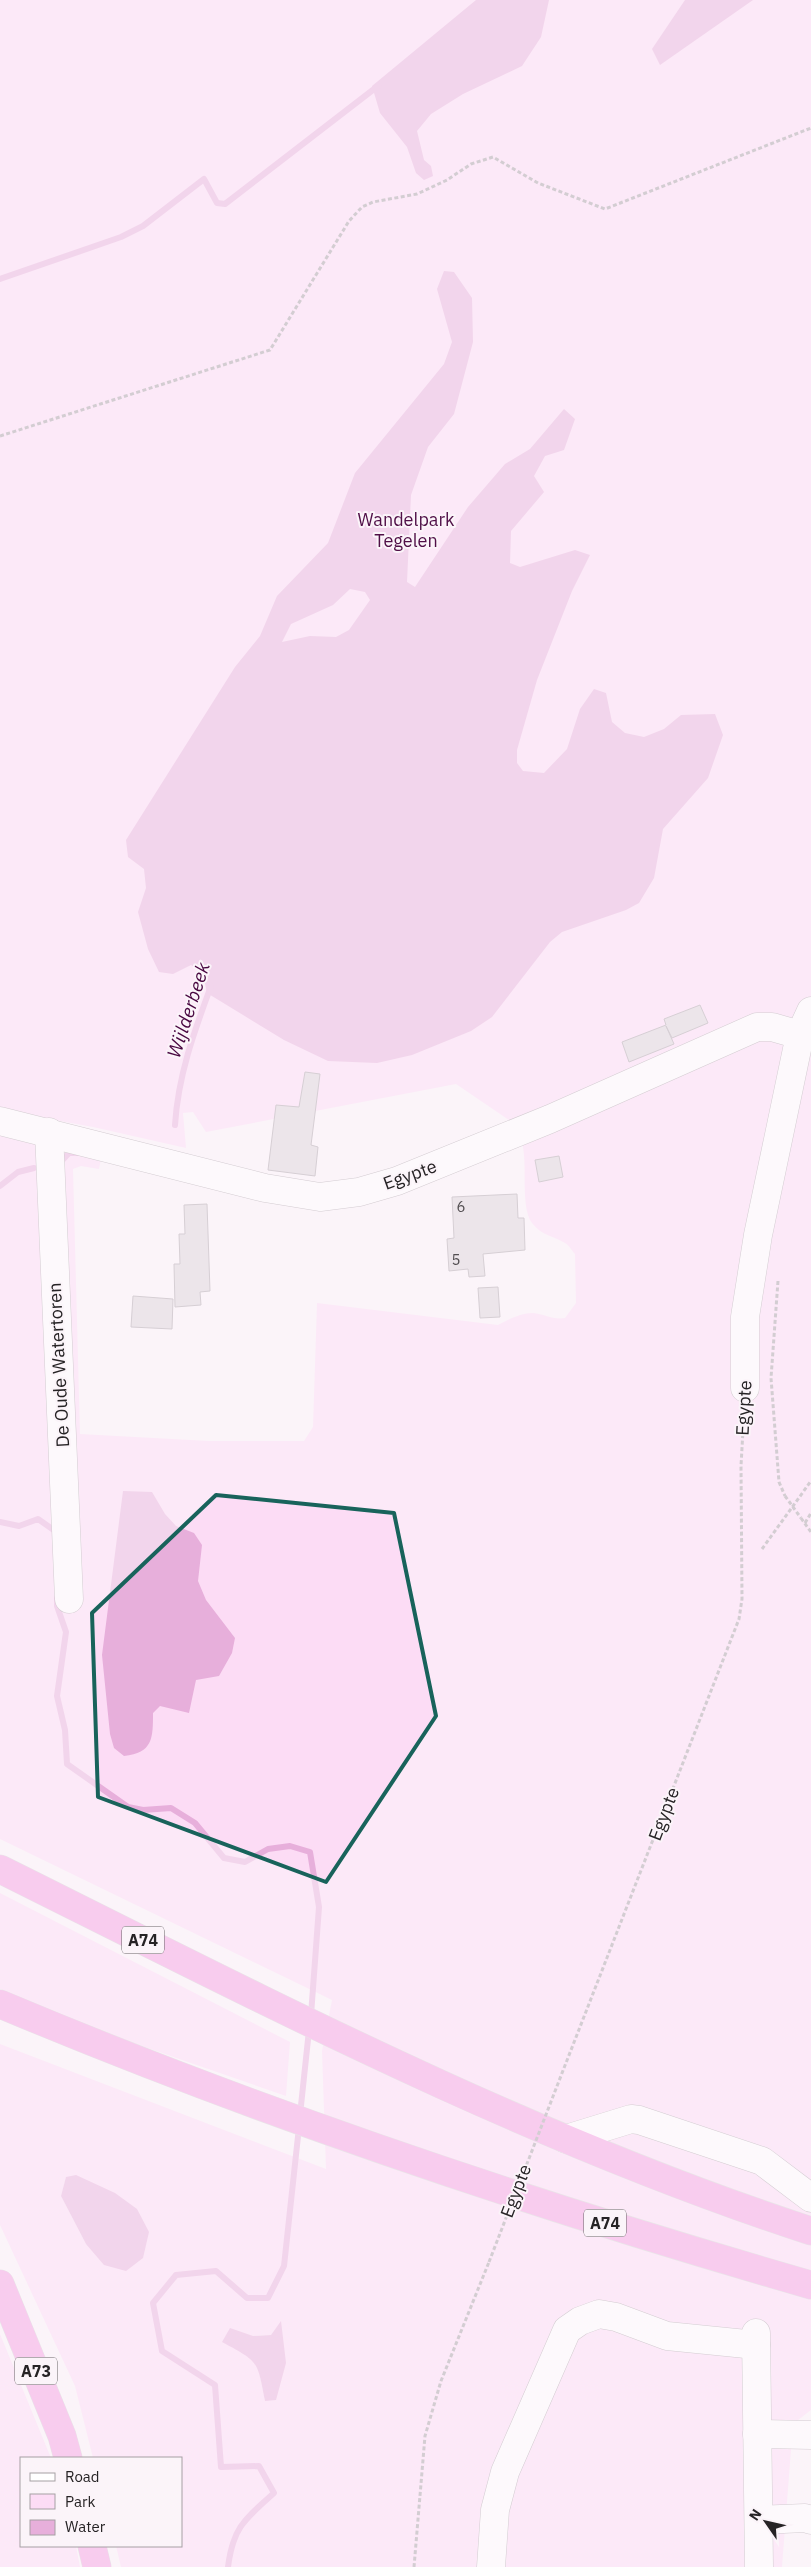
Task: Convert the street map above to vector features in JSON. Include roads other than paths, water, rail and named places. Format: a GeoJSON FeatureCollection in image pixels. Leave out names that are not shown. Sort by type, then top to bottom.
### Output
{"type":"FeatureCollection","features":[{"type":"Feature","properties":{"kind":"highway","name":"A74"},"geometry":{"type":"LineString","coordinates":[[0,1869],[385,2059],[566,2138],[753,2212],[811,2231]]}},
{"type":"Feature","properties":{"kind":"highway","name":"A74"},"geometry":{"type":"LineString","coordinates":[[0,2004],[276,2112],[400,2157],[574,2214],[811,2285]]}},
{"type":"Feature","properties":{"kind":"highway","name":"A73"},"geometry":{"type":"LineString","coordinates":[[0,2284],[62,2436],[68,2457]]}},
{"type":"Feature","properties":{"kind":"highway"},"geometry":{"type":"LineString","coordinates":[[92,2547],[97,2567]]}},
{"type":"Feature","properties":{"kind":"street","name":"Egypte"},"geometry":{"type":"LineString","coordinates":[[0,1121],[265,1188],[320,1197],[359,1192],[397,1181],[550,1119],[757,1027],[806,1023],[757,1244],[745,1317],[745,1388]]}},
{"type":"Feature","properties":{"kind":"street","name":"De Oude Watertoren"},"geometry":{"type":"LineString","coordinates":[[49,1132],[69,1599]]}},
{"type":"Feature","properties":{"kind":"street"},"geometry":{"type":"LineString","coordinates":[[566,2138],[631,2119],[638,2120],[762,2161],[811,2198]]}},
{"type":"Feature","properties":{"kind":"street"},"geometry":{"type":"LineString","coordinates":[[491,2567],[495,2510],[505,2472],[567,2330],[580,2321],[599,2314],[667,2336],[756,2338],[759,2567]]}},
{"type":"Feature","properties":{"kind":"street"},"geometry":{"type":"LineString","coordinates":[[758,2434],[811,2435]]}},
{"type":"Feature","properties":{"kind":"street"},"geometry":{"type":"LineString","coordinates":[[758,2520],[805,2518],[811,2520]]}},
{"type":"Feature","properties":{"kind":"water"},"geometry":{"type":"Polygon","coordinates":[[[476,0],[549,0],[541,37],[522,66],[463,94],[431,114],[417,131],[424,160],[431,166],[433,176],[424,180],[416,173],[407,147],[380,113],[372,86],[476,0]]]}},
{"type":"Feature","properties":{"kind":"water"},"geometry":{"type":"Polygon","coordinates":[[[685,0],[753,0],[660,65],[652,49],[685,0]]]}},
{"type":"Feature","properties":{"kind":"water"},"geometry":{"type":"Polygon","coordinates":[[[444,271],[454,272],[472,298],[473,342],[454,414],[428,447],[411,495],[407,582],[415,587],[468,507],[505,464],[530,449],[564,409],[575,419],[564,450],[545,456],[534,476],[544,492],[511,531],[510,563],[520,567],[575,550],[590,555],[572,591],[537,680],[517,750],[517,763],[523,771],[544,773],[567,749],[580,709],[594,689],[606,693],[612,722],[625,733],[644,737],[664,729],[681,715],[715,714],[723,735],[708,778],[663,829],[654,878],[639,903],[626,910],[562,932],[550,942],[492,1017],[471,1031],[412,1055],[377,1063],[328,1061],[284,1040],[207,993],[203,973],[191,965],[173,974],[159,972],[148,949],[138,912],[146,888],[144,869],[128,857],[126,840],[235,667],[260,636],[277,596],[328,543],[355,473],[444,364],[452,342],[437,289],[444,271]],[[350,589],[333,605],[291,624],[282,642],[310,636],[336,637],[349,630],[370,600],[365,592],[350,589]]]}},
{"type":"Feature","properties":{"kind":"water"},"geometry":{"type":"Polygon","coordinates":[[[123,1491],[152,1492],[165,1514],[176,1526],[194,1533],[202,1545],[198,1581],[206,1600],[235,1638],[232,1653],[219,1676],[196,1680],[189,1713],[160,1706],[153,1713],[153,1730],[146,1748],[141,1752],[124,1756],[114,1748],[110,1734],[102,1655],[123,1491]]]}},
{"type":"Feature","properties":{"kind":"water"},"geometry":{"type":"Polygon","coordinates":[[[76,2175],[115,2193],[137,2209],[149,2232],[143,2258],[126,2271],[104,2265],[86,2244],[61,2196],[66,2177],[76,2175]]]}},
{"type":"Feature","properties":{"kind":"water"},"geometry":{"type":"Polygon","coordinates":[[[281,2321],[286,2363],[276,2400],[265,2401],[258,2370],[254,2364],[243,2354],[222,2342],[230,2328],[253,2336],[271,2335],[281,2321]]]}},
{"type":"Feature","properties":{"kind":"waterway"},"geometry":{"type":"LineString","coordinates":[[0,279],[121,237],[143,226],[204,179],[217,203],[225,204],[378,86]]}},
{"type":"Feature","properties":{"kind":"waterway","name":"Wijlderbeek"},"geometry":{"type":"LineString","coordinates":[[175,1125],[183,1072],[211,986]]}},
{"type":"Feature","properties":{"kind":"waterway","name":"Wijlderbeek"},"geometry":{"type":"LineString","coordinates":[[58,1165],[69,1153],[78,1153]]}},
{"type":"Feature","properties":{"kind":"waterway","name":"Wijlderbeek"},"geometry":{"type":"LineString","coordinates":[[0,1186],[18,1172],[34,1168]]}},
{"type":"Feature","properties":{"kind":"waterway"},"geometry":{"type":"LineString","coordinates":[[0,1522],[19,1526],[38,1519],[58,1533]]}},
{"type":"Feature","properties":{"kind":"waterway"},"geometry":{"type":"LineString","coordinates":[[57,1598],[57,1606],[66,1632],[57,1696],[65,1730],[67,1764],[128,1807],[143,1810],[171,1808],[195,1823],[224,1858],[245,1862],[268,1849],[290,1846],[310,1852],[319,1907],[311,2015]]}},
{"type":"Feature","properties":{"kind":"waterway"},"geometry":{"type":"LineString","coordinates":[[300,2115],[309,2030]]}},
{"type":"Feature","properties":{"kind":"waterway"},"geometry":{"type":"LineString","coordinates":[[228,2567],[230,2553],[237,2533],[248,2517],[274,2493],[259,2466],[221,2467],[215,2385],[162,2351],[153,2303],[176,2275],[216,2271],[247,2298],[268,2298],[284,2266],[299,2127]]}},
{"type":"Feature","properties":{"kind":"park label","name":"Wandelpark Tegelen"},"geometry":{"type":"Point","coordinates":[406,530]}}]}
